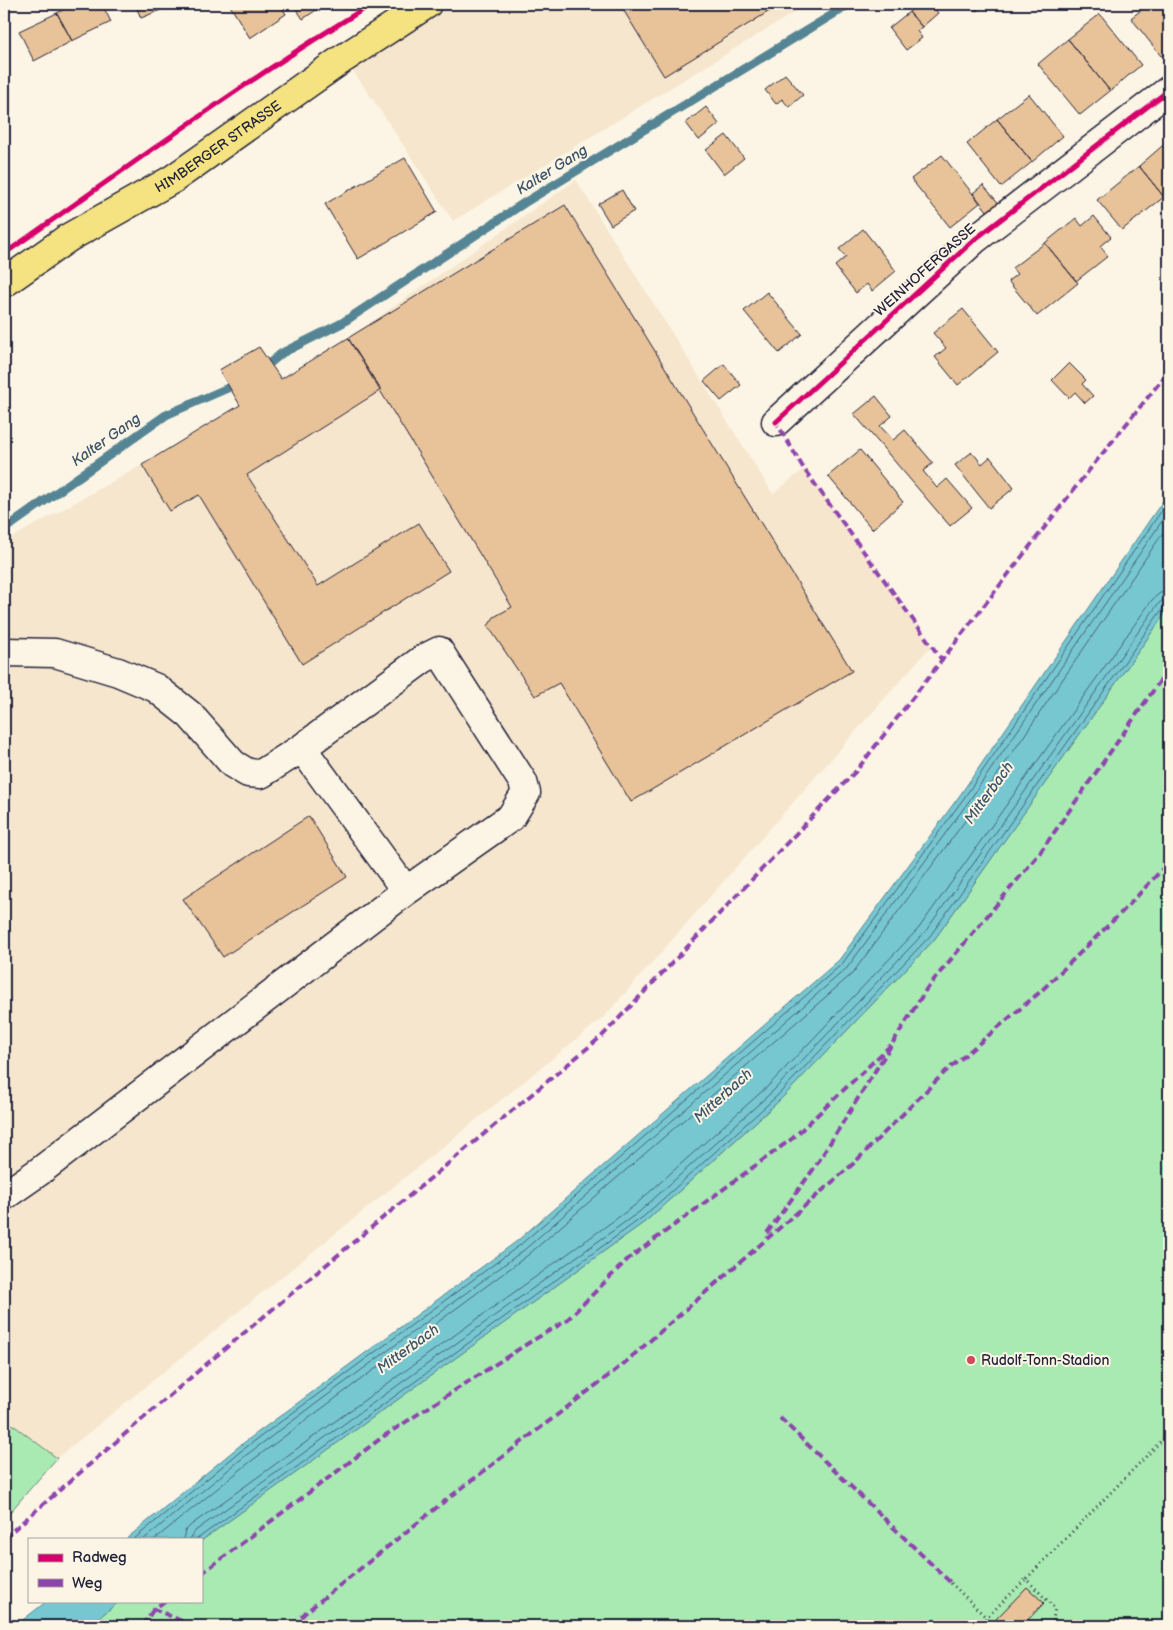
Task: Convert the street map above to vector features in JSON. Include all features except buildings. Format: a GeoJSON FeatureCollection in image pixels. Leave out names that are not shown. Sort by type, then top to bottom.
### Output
{"type":"FeatureCollection","features":[{"type":"Feature","properties":{"kind":"main road","name":"HIMBERGER STRASSE"},"geometry":{"type":"LineString","coordinates":[[4,283],[68,238],[173,179],[341,60],[427,4]]}},
{"type":"Feature","properties":{"kind":"street","name":"WEINHOFERGASSE"},"geometry":{"type":"LineString","coordinates":[[776,422],[974,240],[1169,90]]}},
{"type":"Feature","properties":{"kind":"street"},"geometry":{"type":"LineString","coordinates":[[4,652],[55,654],[118,672],[156,688],[190,715],[233,764],[248,773],[261,774],[302,748],[423,659],[439,651],[523,782],[526,793],[511,817],[406,891],[48,1165],[4,1196]]}},
{"type":"Feature","properties":{"kind":"street"},"geometry":{"type":"LineString","coordinates":[[302,748],[406,891]]}},
{"type":"Feature","properties":{"kind":"path"},"geometry":{"type":"LineString","coordinates":[[978,1626],[1169,1432]]}},
{"type":"Feature","properties":{"kind":"path"},"geometry":{"type":"LineString","coordinates":[[1026,1579],[1055,1608],[1052,1626]]}},
{"type":"Feature","properties":{"kind":"path"},"geometry":{"type":"LineString","coordinates":[[951,1583],[995,1626]]}},
{"type":"Feature","properties":{"kind":"shaded area"},"geometry":{"type":"Polygon","coordinates":[[[440,4],[808,4],[453,221],[349,65],[440,4]]]}},
{"type":"Feature","properties":{"kind":"shaded area"},"geometry":{"type":"Polygon","coordinates":[[[576,180],[773,494],[804,469],[931,646],[604,1017],[57,1458],[4,1418],[4,542],[142,465],[240,405],[219,370],[259,347],[281,379],[348,338],[576,180]]]}},
{"type":"Feature","properties":{"kind":"green space"},"geometry":{"type":"Polygon","coordinates":[[[1169,608],[1169,1626],[88,1626],[119,1602],[202,1602],[202,1540],[646,1221],[781,1099],[934,940],[1169,608]]]}},
{"type":"Feature","properties":{"kind":"green space"},"geometry":{"type":"Polygon","coordinates":[[[4,1418],[57,1458],[4,1519],[4,1418]]]}},
{"type":"Feature","properties":{"kind":"water","name":"Mitterbach"},"geometry":{"type":"Polygon","coordinates":[[[1169,492],[1169,608],[934,940],[781,1099],[646,1221],[202,1540],[202,1538],[127,1538],[238,1447],[517,1241],[839,960],[960,795],[1169,492]]]}},
{"type":"Feature","properties":{"kind":"water"},"geometry":{"type":"Polygon","coordinates":[[[46,1602],[119,1602],[88,1626],[15,1626],[46,1602]]]}},
{"type":"Feature","properties":{"kind":"waterway","name":"Kalter Gang"},"geometry":{"type":"LineString","coordinates":[[270,363],[282,353],[342,323],[524,203],[850,4]]}},
{"type":"Feature","properties":{"kind":"waterway","name":"Kalter Gang"},"geometry":{"type":"LineString","coordinates":[[4,528],[166,415],[230,387]]}},
{"type":"Feature","properties":{"kind":"marked path"},"geometry":{"type":"LineString","coordinates":[[4,1538],[203,1367],[602,1036],[856,771],[1082,479],[1169,371]]}},
{"type":"Feature","properties":{"kind":"marked path"},"geometry":{"type":"LineString","coordinates":[[778,420],[776,422],[804,469],[942,660]]}},
{"type":"Feature","properties":{"kind":"marked path"},"geometry":{"type":"LineString","coordinates":[[767,1233],[815,1167],[927,988],[1039,854],[1169,668]]}},
{"type":"Feature","properties":{"kind":"marked path"},"geometry":{"type":"LineString","coordinates":[[293,1626],[305,1613],[441,1504],[621,1366],[854,1163],[945,1072],[1040,992],[1127,907],[1169,862]]}},
{"type":"Feature","properties":{"kind":"marked path"},"geometry":{"type":"LineString","coordinates":[[202,1573],[384,1436],[566,1321],[628,1259],[793,1138],[893,1043]]}},
{"type":"Feature","properties":{"kind":"marked path"},"geometry":{"type":"LineString","coordinates":[[780,1418],[951,1583]]}},
{"type":"Feature","properties":{"kind":"marked path"},"geometry":{"type":"LineString","coordinates":[[164,1602],[154,1609],[193,1626]]}},
{"type":"Feature","properties":{"kind":"marked path"},"geometry":{"type":"LineString","coordinates":[[142,1626],[154,1609]]}},
{"type":"Feature","properties":{"kind":"cycle path"},"geometry":{"type":"LineString","coordinates":[[4,254],[232,94],[372,4]]}},
{"type":"Feature","properties":{"kind":"cycle path"},"geometry":{"type":"LineString","coordinates":[[776,422],[974,240],[1169,90]]}},
{"type":"Feature","properties":{"kind":"place","name":"Rudolf-Tonn-Stadion"},"geometry":{"type":"Point","coordinates":[971,1360]}}]}
